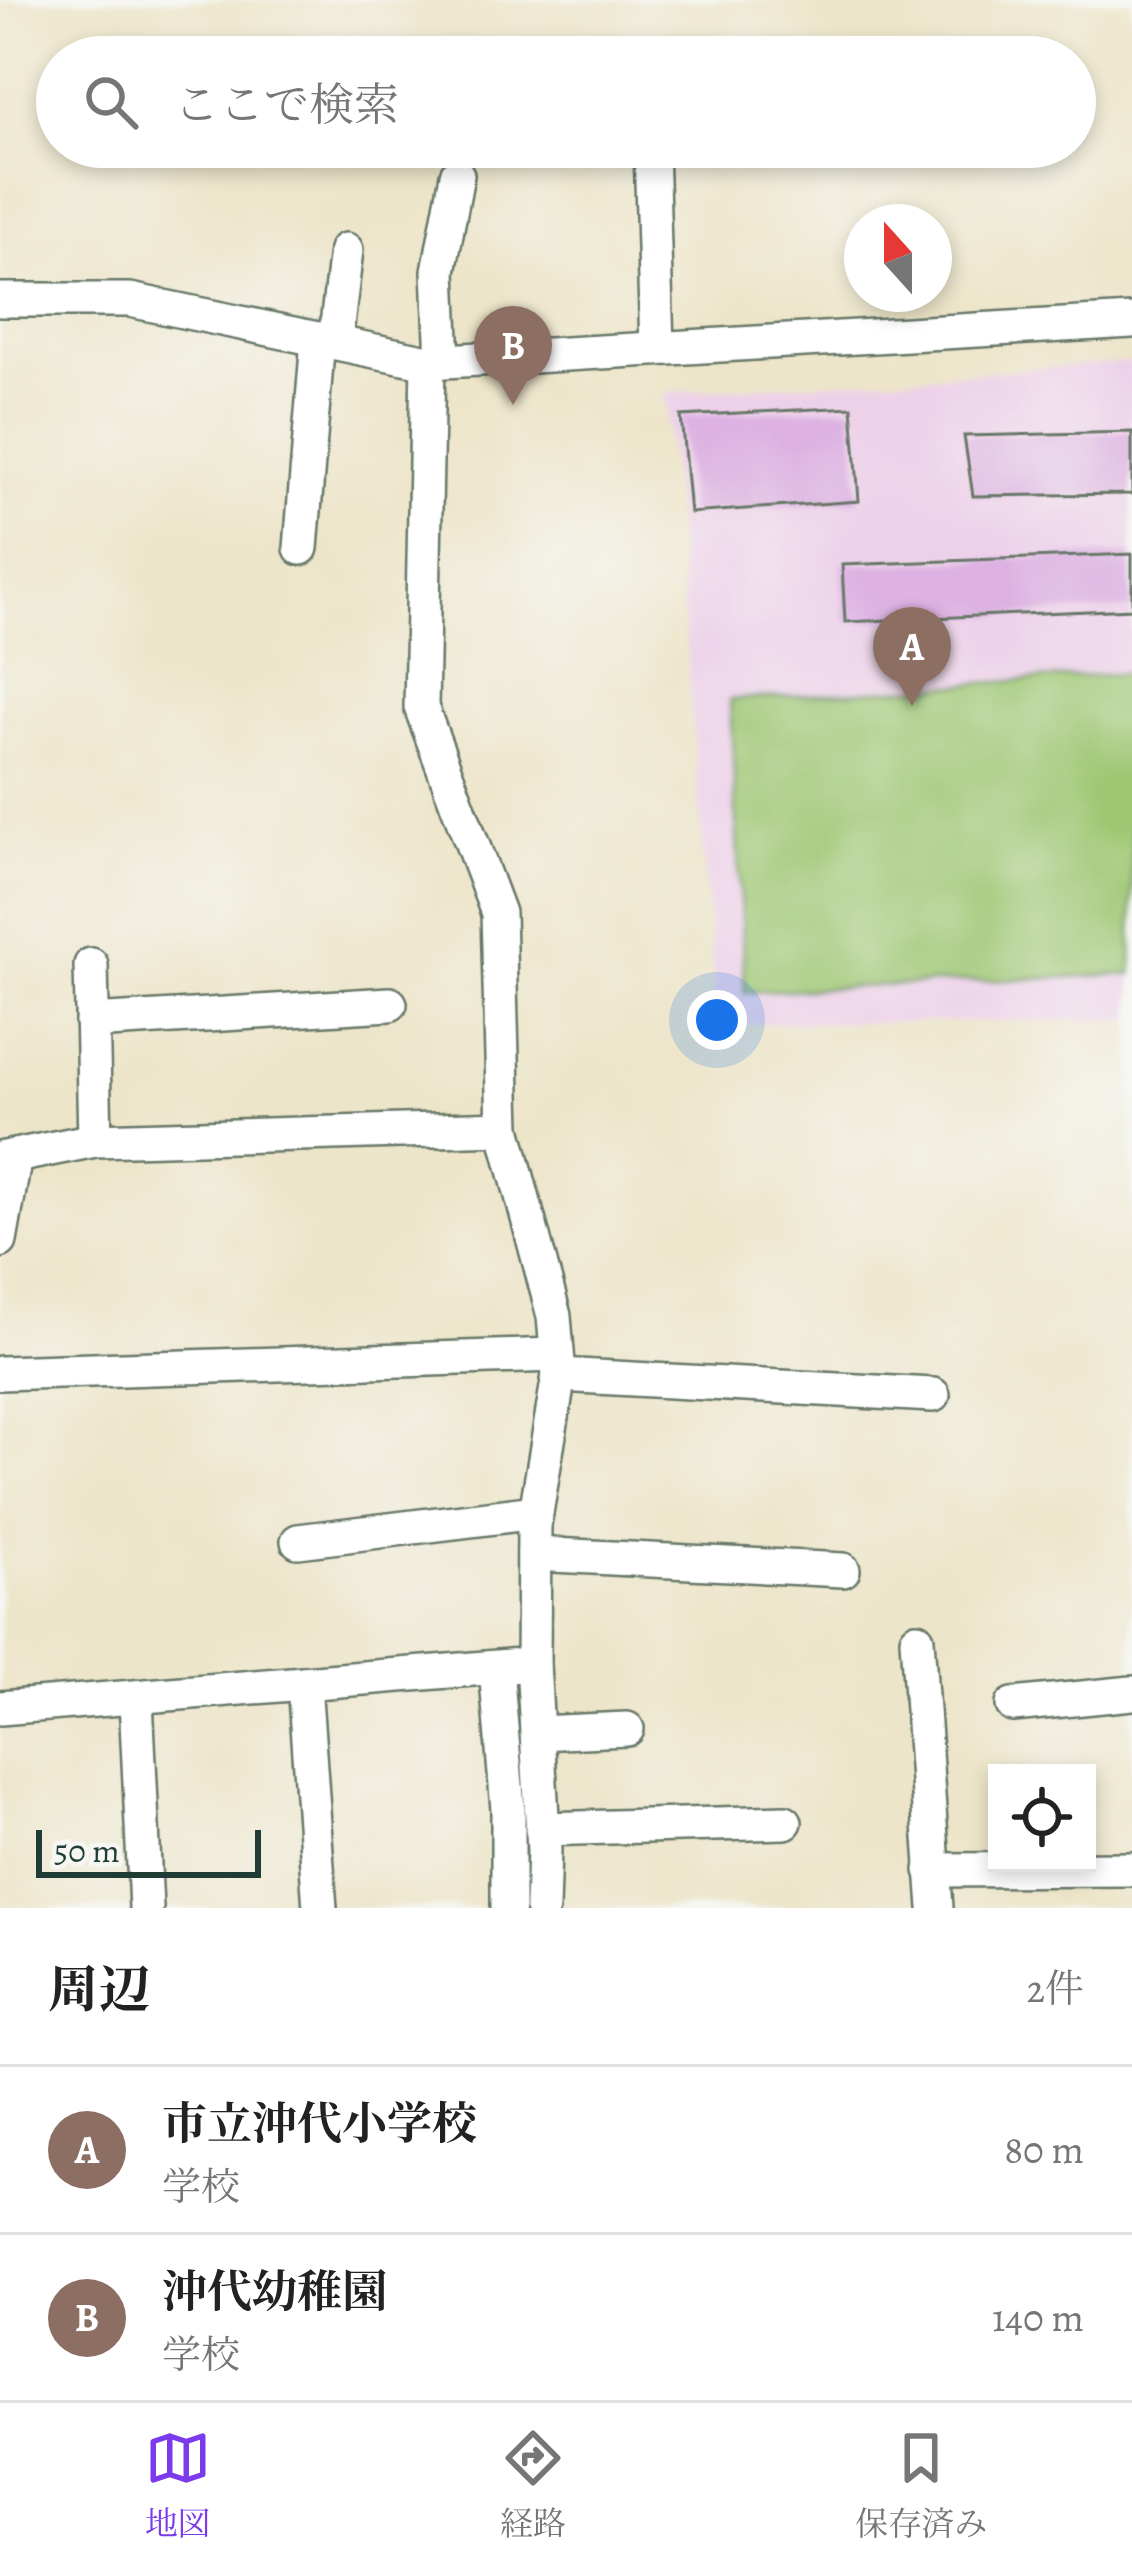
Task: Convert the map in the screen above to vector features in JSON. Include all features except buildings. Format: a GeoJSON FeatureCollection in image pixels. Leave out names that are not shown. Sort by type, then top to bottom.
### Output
{"type":"FeatureCollection","features":[{"type":"Feature","properties":{"kind":"street"},"geometry":{"type":"LineString","coordinates":[[652,168],[657,348]]}},
{"type":"Feature","properties":{"kind":"street"},"geometry":{"type":"LineString","coordinates":[[457,176],[439,271],[422,707],[498,914],[505,1128],[554,1316],[558,1365],[534,1554],[542,1908]]}},
{"type":"Feature","properties":{"kind":"street"},"geometry":{"type":"LineString","coordinates":[[301,548],[326,340],[346,250]]}},
{"type":"Feature","properties":{"kind":"street"},"geometry":{"type":"LineString","coordinates":[[0,300],[130,300],[436,361],[1132,321]]}},
{"type":"Feature","properties":{"kind":"street"},"geometry":{"type":"LineString","coordinates":[[91,965],[95,1140]]}},
{"type":"Feature","properties":{"kind":"street"},"geometry":{"type":"LineString","coordinates":[[92,1022],[390,1004]]}},
{"type":"Feature","properties":{"kind":"street"},"geometry":{"type":"LineString","coordinates":[[0,1241],[8,1157],[95,1140],[505,1128]]}},
{"type":"Feature","properties":{"kind":"street"},"geometry":{"type":"LineString","coordinates":[[0,1373],[558,1365],[933,1394]]}},
{"type":"Feature","properties":{"kind":"street"},"geometry":{"type":"LineString","coordinates":[[298,1541],[536,1512]]}},
{"type":"Feature","properties":{"kind":"street"},"geometry":{"type":"LineString","coordinates":[[534,1554],[842,1570]]}},
{"type":"Feature","properties":{"kind":"street"},"geometry":{"type":"LineString","coordinates":[[917,1639],[936,1908]]}},
{"type":"Feature","properties":{"kind":"street"},"geometry":{"type":"LineString","coordinates":[[0,1708],[533,1664]]}},
{"type":"Feature","properties":{"kind":"street"},"geometry":{"type":"LineString","coordinates":[[496,1668],[508,1809],[508,1908]]}},
{"type":"Feature","properties":{"kind":"street"},"geometry":{"type":"LineString","coordinates":[[304,1683],[320,1908]]}},
{"type":"Feature","properties":{"kind":"street"},"geometry":{"type":"LineString","coordinates":[[1013,1705],[1132,1693]]}},
{"type":"Feature","properties":{"kind":"street"},"geometry":{"type":"LineString","coordinates":[[136,1700],[146,1908]]}},
{"type":"Feature","properties":{"kind":"street"},"geometry":{"type":"LineString","coordinates":[[537,1733],[627,1730]]}},
{"type":"Feature","properties":{"kind":"street"},"geometry":{"type":"LineString","coordinates":[[542,1829],[785,1822]]}},
{"type":"Feature","properties":{"kind":"street"},"geometry":{"type":"LineString","coordinates":[[932,1870],[1132,1869]]}},
{"type":"Feature","properties":{"kind":"shaded area"},"geometry":{"type":"Polygon","coordinates":[[[1132,362],[1132,1020],[717,1024],[665,393],[1132,362]]]}},
{"type":"Feature","properties":{"kind":"green space"},"geometry":{"type":"Polygon","coordinates":[[[1132,673],[1132,974],[745,992],[730,700],[1132,673]]]}},
{"type":"Feature","properties":{"kind":"place","name":"沖代幼稚園"},"geometry":{"type":"Point","coordinates":[513,405]}},
{"type":"Feature","properties":{"kind":"place","name":"市立沖代小学校"},"geometry":{"type":"Point","coordinates":[912,706]}}]}
